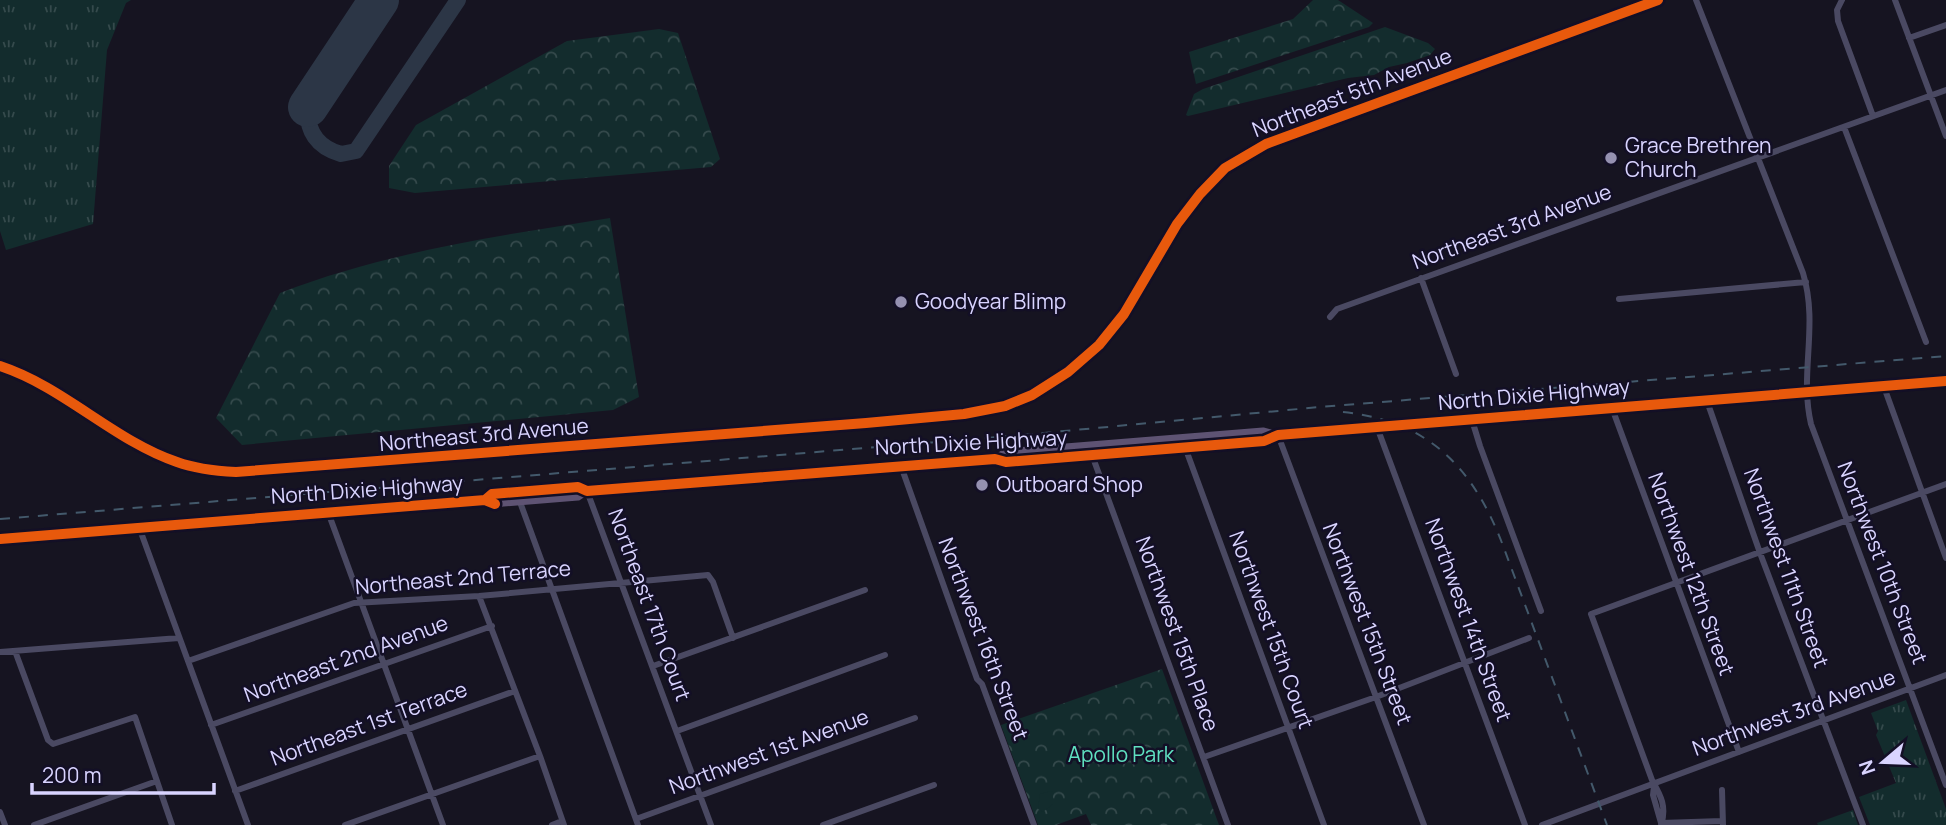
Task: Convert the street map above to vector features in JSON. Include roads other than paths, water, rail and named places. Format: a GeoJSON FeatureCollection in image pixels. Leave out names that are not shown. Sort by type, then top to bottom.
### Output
{"type":"FeatureCollection","features":[{"type":"Feature","properties":{"kind":"main road","name":"North Dixie Highway"},"geometry":{"type":"LineString","coordinates":[[485,500],[492,494],[578,487],[587,491],[995,458],[1006,462],[1264,441],[1278,435],[1946,381]]}},
{"type":"Feature","properties":{"kind":"main road","name":"North Dixie Highway"},"geometry":{"type":"LineString","coordinates":[[995,458],[1005,452],[1263,431],[1278,435]]}},
{"type":"Feature","properties":{"kind":"main road","name":"North Dixie Highway"},"geometry":{"type":"LineString","coordinates":[[0,538],[485,500],[492,504],[520,502],[578,497],[587,491]]}},
{"type":"Feature","properties":{"kind":"street","name":"Northeast 5th Avenue"},"geometry":{"type":"LineString","coordinates":[[995,408],[1032,395],[1068,372],[1099,345],[1124,314],[1177,225],[1200,194],[1225,168],[1266,144],[1658,0]]}},
{"type":"Feature","properties":{"kind":"street","name":"Northwest 10th Street"},"geometry":{"type":"LineString","coordinates":[[1696,0],[1806,282],[1811,309],[1806,392],[1811,424],[1946,785]]}},
{"type":"Feature","properties":{"kind":"street"},"geometry":{"type":"LineString","coordinates":[[1842,0],[1836,10],[1838,21],[1873,116]]}},
{"type":"Feature","properties":{"kind":"street"},"geometry":{"type":"LineString","coordinates":[[1895,0],[1946,136]]}},
{"type":"Feature","properties":{"kind":"street"},"geometry":{"type":"LineString","coordinates":[[1909,38],[1946,25]]}},
{"type":"Feature","properties":{"kind":"street","name":"Northeast 3rd Avenue"},"geometry":{"type":"LineString","coordinates":[[1330,317],[1337,309],[1421,278],[1946,90]]}},
{"type":"Feature","properties":{"kind":"street"},"geometry":{"type":"LineString","coordinates":[[1844,127],[1926,342]]}},
{"type":"Feature","properties":{"kind":"street"},"geometry":{"type":"LineString","coordinates":[[1421,278],[1456,374]]}},
{"type":"Feature","properties":{"kind":"street"},"geometry":{"type":"LineString","coordinates":[[1619,299],[1806,282]]}},
{"type":"Feature","properties":{"kind":"street","name":"Northeast 3rd Avenue"},"geometry":{"type":"LineString","coordinates":[[0,366],[36,380],[148,450],[178,463],[210,471],[236,472],[866,424],[995,408]]}},
{"type":"Feature","properties":{"kind":"street"},"geometry":{"type":"LineString","coordinates":[[1884,387],[1946,558]]}},
{"type":"Feature","properties":{"kind":"street","name":"Northwest 11th Street"},"geometry":{"type":"LineString","coordinates":[[1707,401],[1760,553],[1863,825]]}},
{"type":"Feature","properties":{"kind":"street","name":"Northwest 12th Street"},"geometry":{"type":"LineString","coordinates":[[1612,408],[1739,752]]}},
{"type":"Feature","properties":{"kind":"street"},"geometry":{"type":"LineString","coordinates":[[1472,420],[1479,446],[1541,611]]}},
{"type":"Feature","properties":{"kind":"street","name":"Northwest 14th Street"},"geometry":{"type":"LineString","coordinates":[[1377,427],[1525,825]]}},
{"type":"Feature","properties":{"kind":"street","name":"Northwest 15th Street"},"geometry":{"type":"LineString","coordinates":[[1278,435],[1424,825]]}},
{"type":"Feature","properties":{"kind":"street","name":"Northwest 15th Court"},"geometry":{"type":"LineString","coordinates":[[1185,447],[1324,825]]}},
{"type":"Feature","properties":{"kind":"street","name":"Northwest 15th Place"},"geometry":{"type":"LineString","coordinates":[[1092,455],[1228,825]]}},
{"type":"Feature","properties":{"kind":"street","name":"Northwest 16th Street"},"geometry":{"type":"LineString","coordinates":[[901,466],[977,679],[982,684],[1034,825]]}},
{"type":"Feature","properties":{"kind":"street"},"geometry":{"type":"LineString","coordinates":[[1722,790],[1723,823],[1661,824],[1665,815],[1664,806],[1591,614],[1946,484]]}},
{"type":"Feature","properties":{"kind":"street","name":"Northeast 17th Court"},"geometry":{"type":"LineString","coordinates":[[587,491],[711,825]]}},
{"type":"Feature","properties":{"kind":"street"},"geometry":{"type":"LineString","coordinates":[[520,502],[637,822]]}},
{"type":"Feature","properties":{"kind":"street"},"geometry":{"type":"LineString","coordinates":[[328,512],[443,825]]}},
{"type":"Feature","properties":{"kind":"street"},"geometry":{"type":"LineString","coordinates":[[139,527],[248,825]]}},
{"type":"Feature","properties":{"kind":"street","name":"Northeast 2nd Terrace"},"geometry":{"type":"LineString","coordinates":[[188,661],[354,603],[479,596],[708,575],[733,638]]}},
{"type":"Feature","properties":{"kind":"street"},"geometry":{"type":"LineString","coordinates":[[653,666],[865,590]]}},
{"type":"Feature","properties":{"kind":"street"},"geometry":{"type":"LineString","coordinates":[[479,596],[563,823],[552,825]]}},
{"type":"Feature","properties":{"kind":"street","name":"Northeast 2nd Avenue"},"geometry":{"type":"LineString","coordinates":[[211,725],[492,626]]}},
{"type":"Feature","properties":{"kind":"street"},"geometry":{"type":"LineString","coordinates":[[0,652],[179,638]]}},
{"type":"Feature","properties":{"kind":"street"},"geometry":{"type":"LineString","coordinates":[[1204,757],[1289,729],[1529,638]]}},
{"type":"Feature","properties":{"kind":"street"},"geometry":{"type":"LineString","coordinates":[[15,651],[43,727],[53,744],[135,717],[173,825]]}},
{"type":"Feature","properties":{"kind":"street"},"geometry":{"type":"LineString","coordinates":[[677,731],[885,655]]}},
{"type":"Feature","properties":{"kind":"street","name":"Northwest 3rd Avenue"},"geometry":{"type":"LineString","coordinates":[[1542,825],[1946,676]]}},
{"type":"Feature","properties":{"kind":"street","name":"Northeast 1st Terrace"},"geometry":{"type":"LineString","coordinates":[[235,791],[515,691]]}},
{"type":"Feature","properties":{"kind":"street","name":"Northwest 1st Avenue"},"geometry":{"type":"LineString","coordinates":[[637,822],[700,795],[915,718]]}},
{"type":"Feature","properties":{"kind":"street"},"geometry":{"type":"LineString","coordinates":[[345,825],[540,756]]}},
{"type":"Feature","properties":{"kind":"street"},"geometry":{"type":"LineString","coordinates":[[34,825],[157,782]]}},
{"type":"Feature","properties":{"kind":"street"},"geometry":{"type":"LineString","coordinates":[[822,825],[934,785]]}},
{"type":"Feature","properties":{"kind":"street"},"geometry":{"type":"LineString","coordinates":[[0,812],[5,825]]}},
{"type":"Feature","properties":{"kind":"railway"},"geometry":{"type":"LineString","coordinates":[[0,519],[1946,356]]}},
{"type":"Feature","properties":{"kind":"railway"},"geometry":{"type":"LineString","coordinates":[[1343,412],[1399,425],[1423,437],[1461,470],[1476,491],[1502,543],[1607,825]]}},
{"type":"Feature","properties":{"kind":"place","name":"Grace Brethren Church"},"geometry":{"type":"Point","coordinates":[1611,158]}},
{"type":"Feature","properties":{"kind":"place","name":"Goodyear Blimp"},"geometry":{"type":"Point","coordinates":[901,302]}},
{"type":"Feature","properties":{"kind":"place","name":"Outboard Shop"},"geometry":{"type":"Point","coordinates":[982,485]}},
{"type":"Feature","properties":{"kind":"park label","name":"Apollo Park"},"geometry":{"type":"Point","coordinates":[1121,755]}}]}
